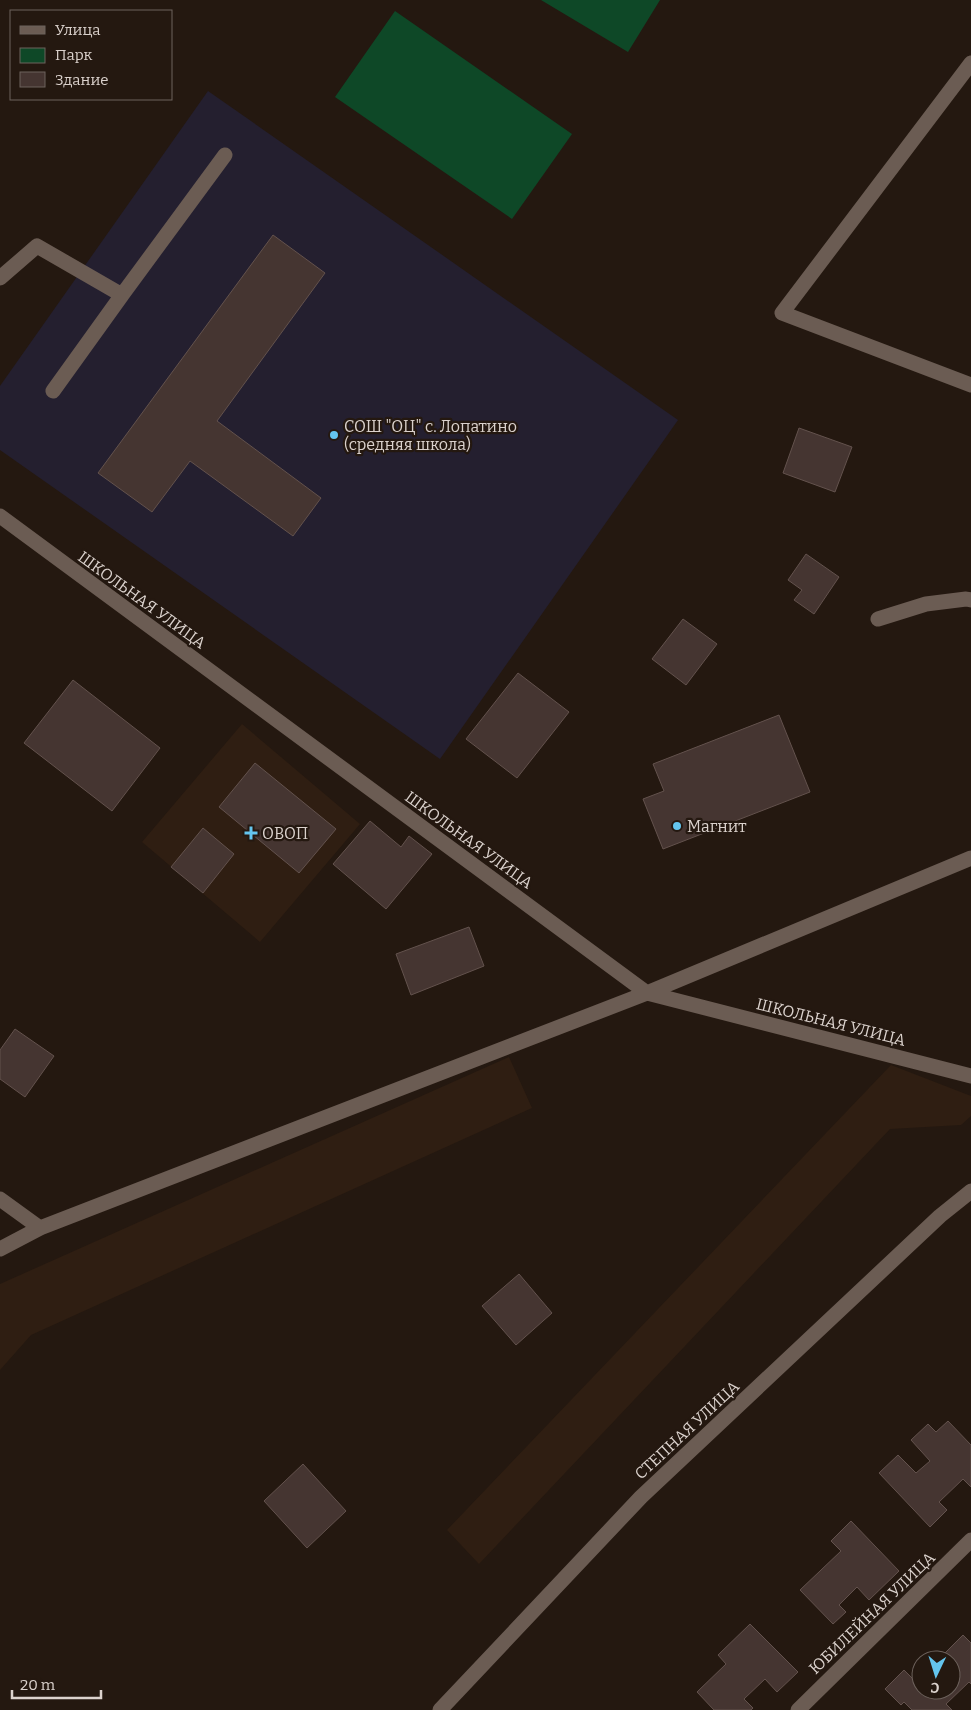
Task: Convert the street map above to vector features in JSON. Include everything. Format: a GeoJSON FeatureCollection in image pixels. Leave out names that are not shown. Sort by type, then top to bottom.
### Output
{"type":"FeatureCollection","features":[{"type":"Feature","properties":{"kind":"street"},"geometry":{"type":"LineString","coordinates":[[971,63],[782,313],[971,385]]}},
{"type":"Feature","properties":{"kind":"street"},"geometry":{"type":"LineString","coordinates":[[53,391],[225,155]]}},
{"type":"Feature","properties":{"kind":"street"},"geometry":{"type":"LineString","coordinates":[[0,278],[37,246],[122,295]]}},
{"type":"Feature","properties":{"kind":"street","name":"ШКОЛЬНАЯ УЛИЦА"},"geometry":{"type":"LineString","coordinates":[[0,516],[647,993],[971,1076]]}},
{"type":"Feature","properties":{"kind":"street"},"geometry":{"type":"LineString","coordinates":[[878,619],[926,604],[971,600]]}},
{"type":"Feature","properties":{"kind":"street"},"geometry":{"type":"LineString","coordinates":[[0,1250],[40,1228],[647,993],[971,858]]}},
{"type":"Feature","properties":{"kind":"street","name":"СТЕПНАЯ УЛИЦА"},"geometry":{"type":"LineString","coordinates":[[440,1710],[641,1497],[940,1216],[971,1191]]}},
{"type":"Feature","properties":{"kind":"street"},"geometry":{"type":"LineString","coordinates":[[0,1199],[40,1228]]}},
{"type":"Feature","properties":{"kind":"street","name":"ЮБИЛЕЙНАЯ УЛИЦА"},"geometry":{"type":"LineString","coordinates":[[798,1710],[971,1540]]}},
{"type":"Feature","properties":{"kind":"shaded area","name":"СОШ \"ОЦ\" с. Лопатино (средняя школа)"},"geometry":{"type":"Polygon","coordinates":[[[208,91],[678,420],[440,759],[0,450],[0,386],[208,91]]]}},
{"type":"Feature","properties":{"kind":"shaded area","name":"ОВОП"},"geometry":{"type":"Polygon","coordinates":[[[242,724],[360,824],[260,942],[142,842],[242,724]]]}},
{"type":"Feature","properties":{"kind":"shaded area"},"geometry":{"type":"Polygon","coordinates":[[[509,1057],[532,1108],[31,1335],[0,1370],[0,1284],[509,1057]]]}},
{"type":"Feature","properties":{"kind":"shaded area"},"geometry":{"type":"Polygon","coordinates":[[[891,1065],[971,1096],[971,1116],[961,1125],[890,1129],[479,1564],[447,1530],[891,1065]]]}},
{"type":"Feature","properties":{"kind":"green space"},"geometry":{"type":"Polygon","coordinates":[[[541,0],[660,0],[628,52],[541,0]]]}},
{"type":"Feature","properties":{"kind":"green space"},"geometry":{"type":"Polygon","coordinates":[[[395,11],[572,134],[512,219],[335,97],[395,11]]]}},
{"type":"Feature","properties":{"kind":"building"},"geometry":{"type":"Polygon","coordinates":[[[273,235],[325,273],[217,421],[321,498],[293,536],[190,461],[152,512],[98,473],[273,235]]]}},
{"type":"Feature","properties":{"kind":"building"},"geometry":{"type":"Polygon","coordinates":[[[799,428],[852,447],[835,492],[783,473],[799,428]]]}},
{"type":"Feature","properties":{"kind":"building"},"geometry":{"type":"Polygon","coordinates":[[[806,554],[839,577],[814,614],[794,600],[802,590],[788,580],[806,554]]]}},
{"type":"Feature","properties":{"kind":"building"},"geometry":{"type":"Polygon","coordinates":[[[683,619],[717,644],[686,685],[652,659],[683,619]]]}},
{"type":"Feature","properties":{"kind":"building"},"geometry":{"type":"Polygon","coordinates":[[[518,673],[569,712],[517,778],[466,739],[518,673]]]}},
{"type":"Feature","properties":{"kind":"building"},"geometry":{"type":"Polygon","coordinates":[[[73,680],[160,748],[112,811],[24,743],[73,680]]]}},
{"type":"Feature","properties":{"kind":"building"},"geometry":{"type":"Polygon","coordinates":[[[779,715],[810,792],[663,849],[643,799],[664,791],[653,764],[779,715]]]}},
{"type":"Feature","properties":{"kind":"building"},"geometry":{"type":"Polygon","coordinates":[[[255,763],[336,829],[299,873],[219,807],[255,763]]]}},
{"type":"Feature","properties":{"kind":"building"},"geometry":{"type":"Polygon","coordinates":[[[370,821],[401,847],[409,836],[432,854],[386,909],[333,864],[370,821]]]}},
{"type":"Feature","properties":{"kind":"building"},"geometry":{"type":"Polygon","coordinates":[[[203,828],[234,854],[203,893],[171,867],[203,828]]]}},
{"type":"Feature","properties":{"kind":"building"},"geometry":{"type":"Polygon","coordinates":[[[469,927],[484,966],[411,995],[396,954],[469,927]]]}},
{"type":"Feature","properties":{"kind":"building"},"geometry":{"type":"Polygon","coordinates":[[[15,1029],[54,1056],[25,1097],[0,1079],[0,1050],[15,1029]]]}},
{"type":"Feature","properties":{"kind":"building"},"geometry":{"type":"Polygon","coordinates":[[[519,1274],[552,1313],[516,1345],[482,1306],[519,1274]]]}},
{"type":"Feature","properties":{"kind":"building"},"geometry":{"type":"Polygon","coordinates":[[[948,1421],[971,1445],[971,1487],[963,1479],[939,1502],[947,1510],[930,1527],[879,1473],[898,1455],[916,1473],[930,1461],[911,1440],[928,1424],[936,1432],[948,1421]]]}},
{"type":"Feature","properties":{"kind":"building"},"geometry":{"type":"Polygon","coordinates":[[[303,1464],[346,1511],[307,1548],[264,1501],[303,1464]]]}},
{"type":"Feature","properties":{"kind":"building"},"geometry":{"type":"Polygon","coordinates":[[[851,1521],[899,1571],[869,1600],[857,1587],[839,1605],[846,1612],[833,1624],[800,1590],[841,1551],[831,1541],[851,1521]]]}},
{"type":"Feature","properties":{"kind":"building"},"geometry":{"type":"Polygon","coordinates":[[[750,1624],[798,1672],[777,1692],[765,1679],[744,1699],[753,1708],[751,1710],[714,1710],[697,1692],[726,1664],[718,1655],[750,1624]]]}},
{"type":"Feature","properties":{"kind":"building"},"geometry":{"type":"Polygon","coordinates":[[[963,1635],[971,1643],[971,1684],[969,1682],[961,1690],[961,1650],[948,1650],[963,1635]]]}},
{"type":"Feature","properties":{"kind":"building"},"geometry":{"type":"Polygon","coordinates":[[[904,1670],[911,1677],[911,1700],[950,1700],[946,1704],[952,1710],[912,1710],[904,1702],[901,1705],[885,1689],[904,1670]]]}},
{"type":"Feature","properties":{"kind":"place","name":"СОШ \"ОЦ\" с. Лопатино (средняя школа)"},"geometry":{"type":"Point","coordinates":[334,435]}},
{"type":"Feature","properties":{"kind":"place","name":"Магнит"},"geometry":{"type":"Point","coordinates":[677,826]}},
{"type":"Feature","properties":{"kind":"place","name":"ОВОП"},"geometry":{"type":"Point","coordinates":[251,833]}}]}
